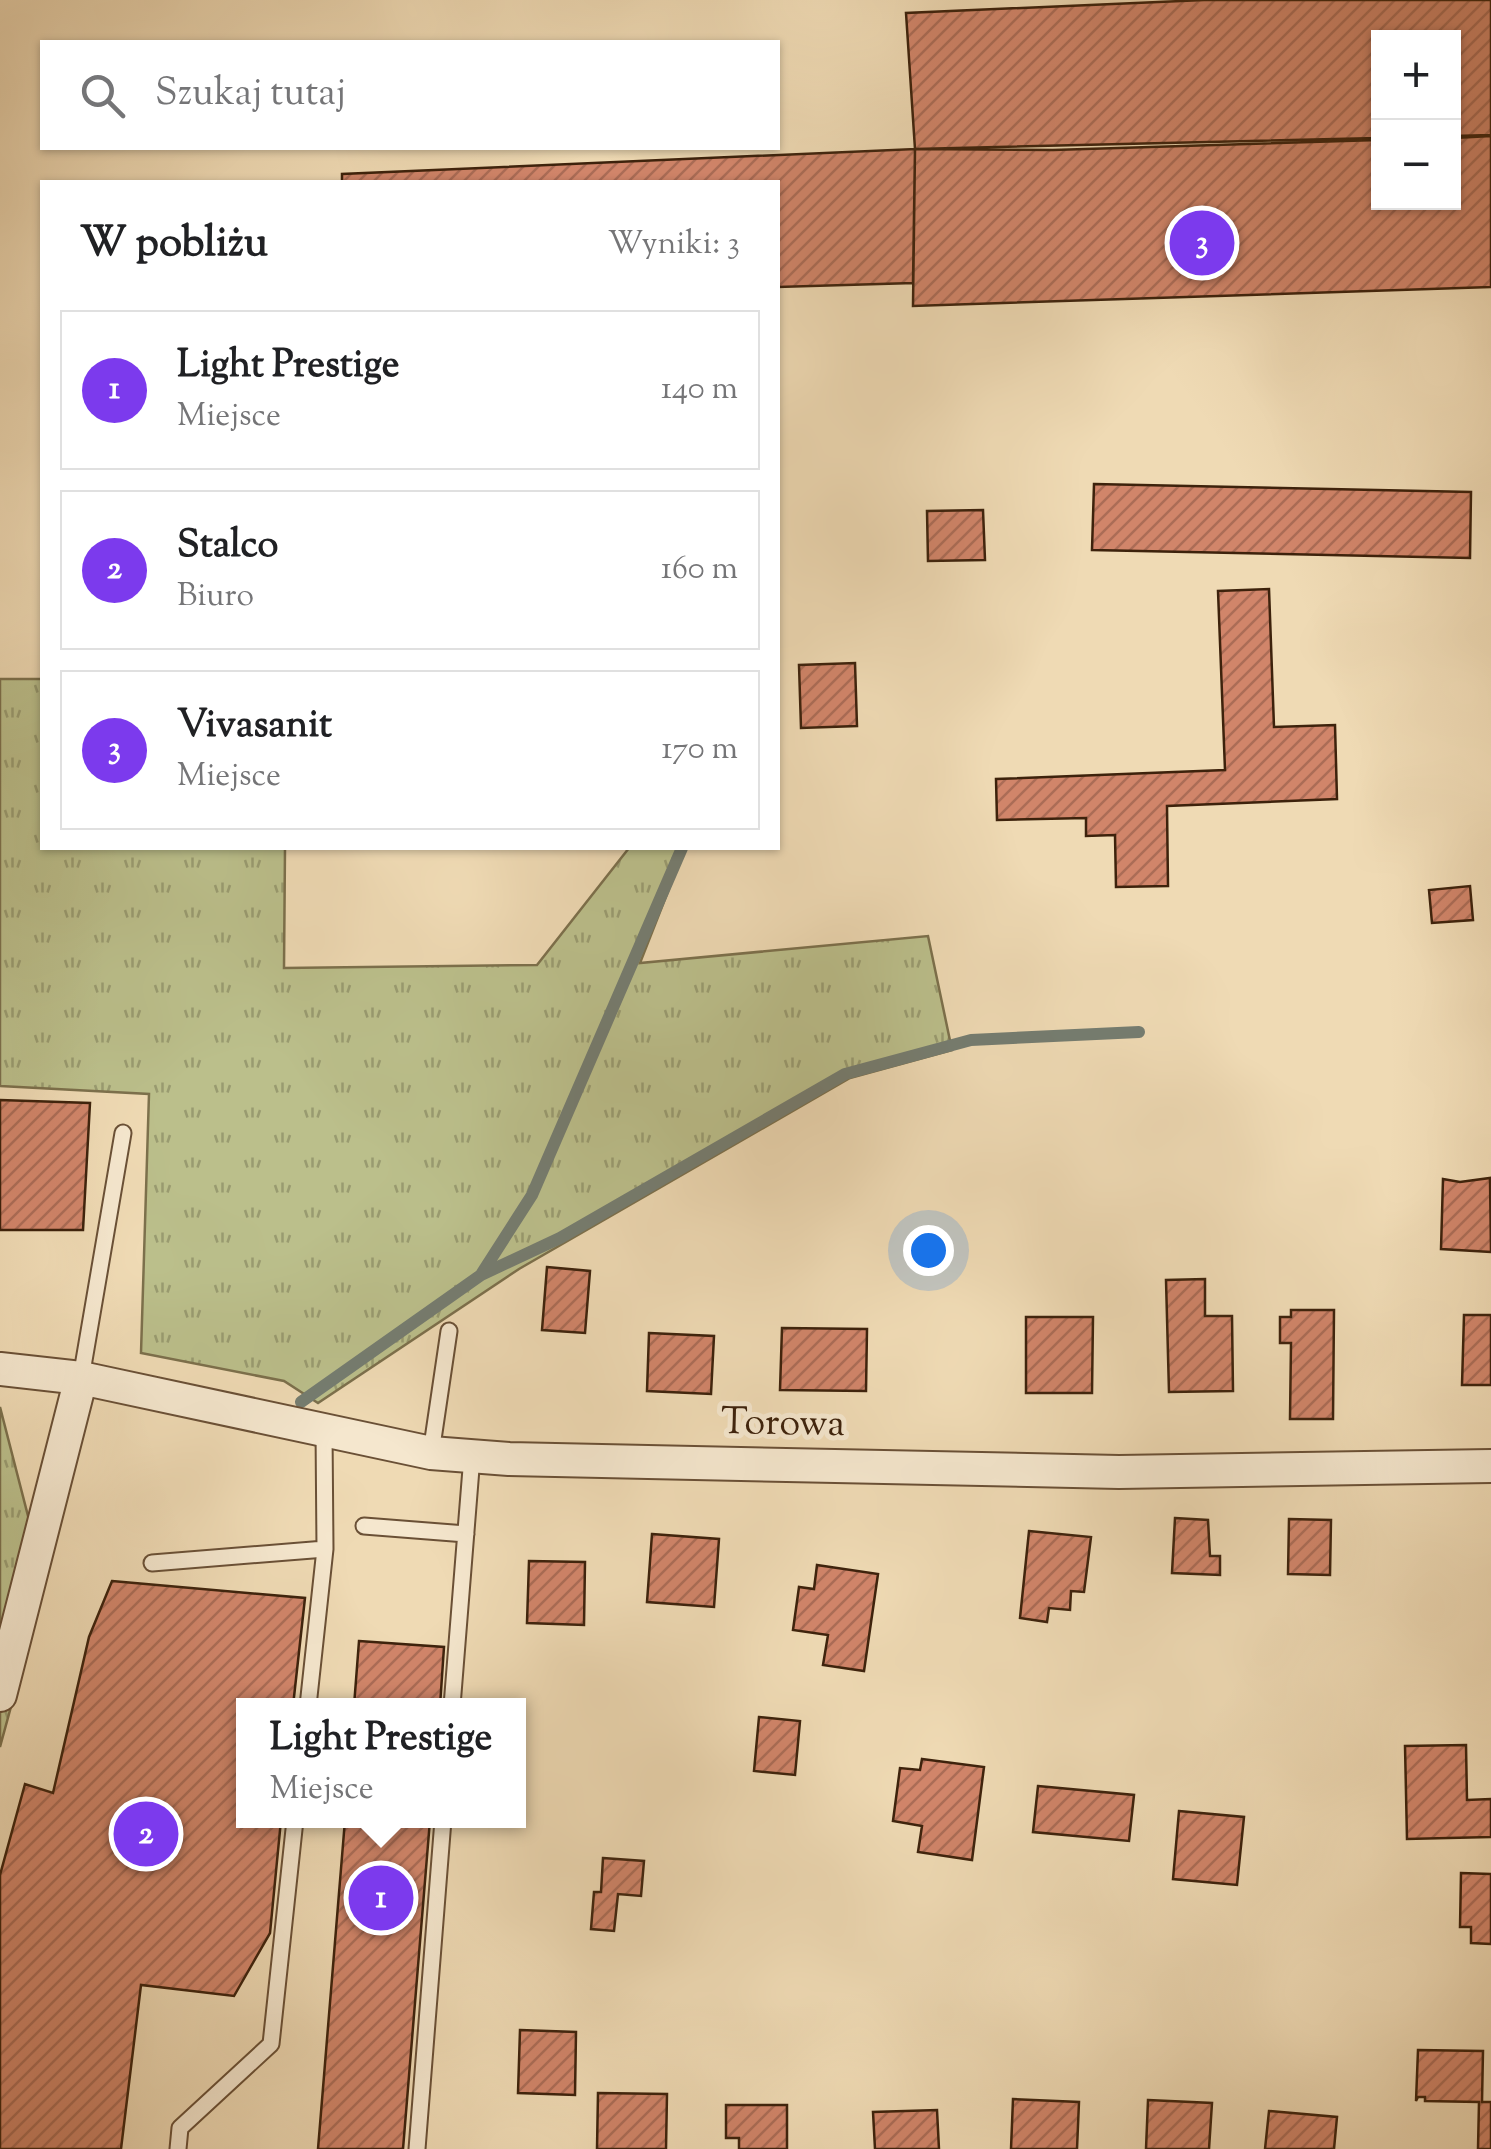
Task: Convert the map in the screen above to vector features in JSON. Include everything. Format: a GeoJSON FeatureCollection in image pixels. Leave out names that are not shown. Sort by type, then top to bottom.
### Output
{"type":"FeatureCollection","features":[{"type":"Feature","properties":{"kind":"street","name":"Torowa"},"geometry":{"type":"LineString","coordinates":[[0,1369],[81,1378],[430,1453],[472,1456],[1120,1472],[1491,1466]]}},
{"type":"Feature","properties":{"kind":"street"},"geometry":{"type":"LineString","coordinates":[[0,1696],[81,1378]]}},
{"type":"Feature","properties":{"kind":"lane"},"geometry":{"type":"LineString","coordinates":[[81,1378],[123,1132]]}},
{"type":"Feature","properties":{"kind":"lane"},"geometry":{"type":"LineString","coordinates":[[430,1453],[449,1332]]}},
{"type":"Feature","properties":{"kind":"lane"},"geometry":{"type":"LineString","coordinates":[[309,1698],[324,1550],[324,1430]]}},
{"type":"Feature","properties":{"kind":"lane"},"geometry":{"type":"LineString","coordinates":[[453,1698],[472,1456]]}},
{"type":"Feature","properties":{"kind":"lane"},"geometry":{"type":"LineString","coordinates":[[364,1526],[466,1534]]}},
{"type":"Feature","properties":{"kind":"lane"},"geometry":{"type":"LineString","coordinates":[[152,1563],[324,1550]]}},
{"type":"Feature","properties":{"kind":"lane"},"geometry":{"type":"LineString","coordinates":[[178,2149],[180,2128],[271,2044],[294,1828]]}},
{"type":"Feature","properties":{"kind":"lane"},"geometry":{"type":"LineString","coordinates":[[416,2149],[442,1828]]}},
{"type":"Feature","properties":{"kind":"green space"},"geometry":{"type":"Polygon","coordinates":[[[0,679],[40,679],[40,850],[285,850],[284,968],[537,965],[627,850],[684,850],[640,963],[928,936],[952,1050],[850,1078],[519,1269],[318,1403],[284,1381],[141,1353],[149,1094],[0,1086],[0,679]]]}},
{"type":"Feature","properties":{"kind":"green space"},"geometry":{"type":"Polygon","coordinates":[[[0,1407],[45,1582],[0,1747],[0,1407]]]}},
{"type":"Feature","properties":{"kind":"building"},"geometry":{"type":"Polygon","coordinates":[[[1204,0],[1491,0],[1491,135],[1461,136],[1461,30],[1371,30],[1371,138],[915,149],[906,13],[1204,0]]]}},
{"type":"Feature","properties":{"kind":"building"},"geometry":{"type":"Polygon","coordinates":[[[1491,136],[1491,287],[913,306],[915,149],[1053,150],[1371,140],[1371,210],[1461,210],[1461,138],[1491,136]]]}},
{"type":"Feature","properties":{"kind":"building"},"geometry":{"type":"Polygon","coordinates":[[[915,149],[913,283],[780,287],[780,180],[342,180],[342,174],[915,149]]]}},
{"type":"Feature","properties":{"kind":"building"},"geometry":{"type":"Polygon","coordinates":[[[1094,484],[1471,492],[1470,558],[1092,550],[1094,484]]]}},
{"type":"Feature","properties":{"kind":"building"},"geometry":{"type":"Polygon","coordinates":[[[983,510],[985,560],[928,561],[927,511],[983,510]]]}},
{"type":"Feature","properties":{"kind":"building"},"geometry":{"type":"Polygon","coordinates":[[[1269,589],[1274,727],[1335,725],[1337,799],[1167,806],[1168,886],[1116,887],[1115,835],[1086,836],[1086,818],[997,820],[996,779],[1225,770],[1218,591],[1269,589]]]}},
{"type":"Feature","properties":{"kind":"building"},"geometry":{"type":"Polygon","coordinates":[[[855,663],[857,726],[801,728],[799,665],[855,663]]]}},
{"type":"Feature","properties":{"kind":"building"},"geometry":{"type":"Polygon","coordinates":[[[1470,886],[1473,920],[1432,923],[1429,890],[1470,886]]]}},
{"type":"Feature","properties":{"kind":"building"},"geometry":{"type":"Polygon","coordinates":[[[0,1100],[90,1103],[83,1230],[0,1230],[0,1100]]]}},
{"type":"Feature","properties":{"kind":"building"},"geometry":{"type":"Polygon","coordinates":[[[1490,1178],[1491,1252],[1441,1249],[1443,1179],[1460,1182],[1490,1178]]]}},
{"type":"Feature","properties":{"kind":"building"},"geometry":{"type":"Polygon","coordinates":[[[547,1267],[590,1271],[585,1333],[542,1330],[547,1267]]]}},
{"type":"Feature","properties":{"kind":"building"},"geometry":{"type":"Polygon","coordinates":[[[1205,1279],[1205,1316],[1232,1316],[1233,1391],[1169,1392],[1166,1280],[1205,1279]]]}},
{"type":"Feature","properties":{"kind":"building"},"geometry":{"type":"Polygon","coordinates":[[[1291,1310],[1334,1310],[1333,1419],[1290,1419],[1291,1343],[1280,1343],[1280,1317],[1291,1317],[1291,1310]]]}},
{"type":"Feature","properties":{"kind":"building"},"geometry":{"type":"Polygon","coordinates":[[[1464,1315],[1491,1315],[1491,1385],[1462,1385],[1464,1315]]]}},
{"type":"Feature","properties":{"kind":"building"},"geometry":{"type":"Polygon","coordinates":[[[1026,1317],[1093,1317],[1092,1393],[1026,1393],[1026,1317]]]}},
{"type":"Feature","properties":{"kind":"building"},"geometry":{"type":"Polygon","coordinates":[[[782,1328],[867,1329],[866,1391],[780,1390],[782,1328]]]}},
{"type":"Feature","properties":{"kind":"building"},"geometry":{"type":"Polygon","coordinates":[[[649,1333],[714,1336],[711,1394],[647,1391],[649,1333]]]}},
{"type":"Feature","properties":{"kind":"building"},"geometry":{"type":"Polygon","coordinates":[[[1175,1518],[1208,1520],[1210,1556],[1220,1556],[1220,1575],[1172,1573],[1175,1518]]]}},
{"type":"Feature","properties":{"kind":"building"},"geometry":{"type":"Polygon","coordinates":[[[1289,1519],[1331,1520],[1330,1575],[1288,1574],[1289,1519]]]}},
{"type":"Feature","properties":{"kind":"building"},"geometry":{"type":"Polygon","coordinates":[[[1029,1531],[1091,1537],[1084,1592],[1071,1591],[1070,1610],[1049,1608],[1047,1622],[1020,1618],[1029,1531]]]}},
{"type":"Feature","properties":{"kind":"building"},"geometry":{"type":"Polygon","coordinates":[[[652,1534],[719,1539],[714,1607],[647,1602],[652,1534]]]}},
{"type":"Feature","properties":{"kind":"building"},"geometry":{"type":"Polygon","coordinates":[[[529,1561],[585,1562],[584,1625],[527,1623],[529,1561]]]}},
{"type":"Feature","properties":{"kind":"building"},"geometry":{"type":"Polygon","coordinates":[[[817,1565],[878,1574],[864,1671],[823,1665],[828,1635],[793,1630],[799,1587],[814,1589],[817,1565]]]}},
{"type":"Feature","properties":{"kind":"building"},"geometry":{"type":"Polygon","coordinates":[[[112,1581],[305,1598],[294,1698],[236,1698],[236,1828],[280,1828],[270,1933],[234,1996],[141,1985],[121,2149],[0,2149],[0,1875],[25,1784],[53,1793],[89,1637],[112,1581]]]}},
{"type":"Feature","properties":{"kind":"building"},"geometry":{"type":"Polygon","coordinates":[[[359,1641],[444,1647],[441,1698],[355,1698],[359,1641]]]}},
{"type":"Feature","properties":{"kind":"building"},"geometry":{"type":"Polygon","coordinates":[[[759,1717],[800,1721],[795,1775],[754,1771],[759,1717]]]}},
{"type":"Feature","properties":{"kind":"building"},"geometry":{"type":"Polygon","coordinates":[[[1466,1745],[1467,1800],[1491,1799],[1491,1837],[1407,1839],[1405,1746],[1466,1745]]]}},
{"type":"Feature","properties":{"kind":"building"},"geometry":{"type":"Polygon","coordinates":[[[922,1759],[984,1767],[972,1860],[918,1852],[922,1826],[893,1821],[900,1768],[920,1770],[922,1759]]]}},
{"type":"Feature","properties":{"kind":"building"},"geometry":{"type":"Polygon","coordinates":[[[1038,1786],[1134,1795],[1129,1841],[1033,1832],[1038,1786]]]}},
{"type":"Feature","properties":{"kind":"building"},"geometry":{"type":"Polygon","coordinates":[[[1179,1811],[1244,1817],[1237,1885],[1173,1879],[1179,1811]]]}},
{"type":"Feature","properties":{"kind":"building"},"geometry":{"type":"Polygon","coordinates":[[[344,1828],[429,1828],[403,2149],[318,2149],[344,1828]]]}},
{"type":"Feature","properties":{"kind":"building"},"geometry":{"type":"Polygon","coordinates":[[[603,1858],[644,1861],[641,1896],[618,1894],[614,1931],[591,1929],[594,1892],[601,1892],[603,1858]]]}},
{"type":"Feature","properties":{"kind":"building"},"geometry":{"type":"Polygon","coordinates":[[[1461,1873],[1491,1874],[1491,1944],[1471,1943],[1471,1927],[1460,1927],[1461,1873]]]}},
{"type":"Feature","properties":{"kind":"building"},"geometry":{"type":"Polygon","coordinates":[[[520,2030],[576,2032],[575,2095],[518,2093],[520,2030]]]}},
{"type":"Feature","properties":{"kind":"building"},"geometry":{"type":"Polygon","coordinates":[[[1418,2050],[1483,2051],[1482,2102],[1491,2102],[1491,2149],[1478,2149],[1479,2102],[1425,2101],[1425,2097],[1416,2101],[1418,2050]]]}},
{"type":"Feature","properties":{"kind":"building"},"geometry":{"type":"Polygon","coordinates":[[[598,2093],[667,2094],[666,2149],[597,2149],[598,2093]]]}},
{"type":"Feature","properties":{"kind":"building"},"geometry":{"type":"Polygon","coordinates":[[[1013,2099],[1079,2102],[1077,2149],[1011,2149],[1013,2099]]]}},
{"type":"Feature","properties":{"kind":"building"},"geometry":{"type":"Polygon","coordinates":[[[1148,2100],[1212,2103],[1209,2149],[1146,2149],[1148,2100]]]}},
{"type":"Feature","properties":{"kind":"building"},"geometry":{"type":"Polygon","coordinates":[[[726,2105],[787,2105],[787,2149],[739,2149],[739,2138],[726,2138],[726,2105]]]}},
{"type":"Feature","properties":{"kind":"building"},"geometry":{"type":"Polygon","coordinates":[[[937,2110],[939,2149],[875,2149],[873,2112],[937,2110]]]}},
{"type":"Feature","properties":{"kind":"building"},"geometry":{"type":"Polygon","coordinates":[[[1269,2111],[1337,2117],[1334,2149],[1265,2149],[1269,2111]]]}},
{"type":"Feature","properties":{"kind":"waterway"},"geometry":{"type":"LineString","coordinates":[[482,1273],[532,1195],[681,850]]}},
{"type":"Feature","properties":{"kind":"waterway"},"geometry":{"type":"LineString","coordinates":[[301,1402],[481,1275],[560,1238],[845,1074],[971,1040],[1139,1032]]}},
{"type":"Feature","properties":{"kind":"place","name":"Vivasanit"},"geometry":{"type":"Point","coordinates":[1202,243]}},
{"type":"Feature","properties":{"kind":"place","name":"Stalco"},"geometry":{"type":"Point","coordinates":[146,1834]}},
{"type":"Feature","properties":{"kind":"place","name":"Light Prestige"},"geometry":{"type":"Point","coordinates":[381,1898]}}]}
